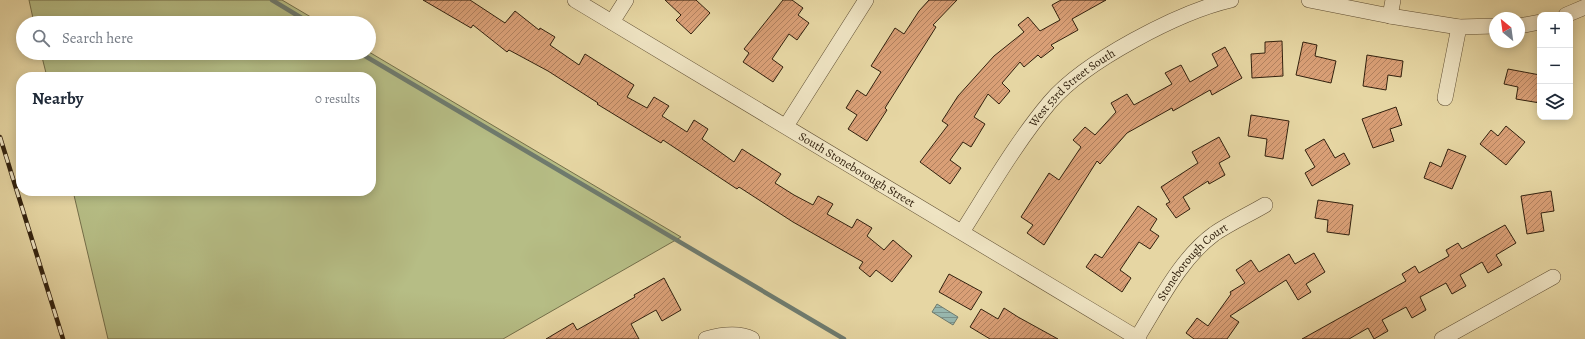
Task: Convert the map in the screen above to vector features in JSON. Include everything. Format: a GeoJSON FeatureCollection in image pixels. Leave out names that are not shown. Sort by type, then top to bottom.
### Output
{"type":"FeatureCollection","features":[{"type":"Feature","properties":{"kind":"street","name":"South Stoneborough Street"},"geometry":{"type":"LineString","coordinates":[[575,0],[1138,338]]}},
{"type":"Feature","properties":{"kind":"street"},"geometry":{"type":"LineString","coordinates":[[612,22],[626,0]]}},
{"type":"Feature","properties":{"kind":"street"},"geometry":{"type":"LineString","coordinates":[[786,126],[866,0]]}},
{"type":"Feature","properties":{"kind":"street","name":"West 53rd Street South"},"geometry":{"type":"LineString","coordinates":[[962,232],[1027,132],[1051,101],[1072,82],[1115,52],[1180,17],[1208,5],[1231,0]]}},
{"type":"Feature","properties":{"kind":"street"},"geometry":{"type":"LineString","coordinates":[[1309,0],[1390,16],[1459,27],[1489,26]]}},
{"type":"Feature","properties":{"kind":"street"},"geometry":{"type":"LineString","coordinates":[[1390,16],[1393,0]]}},
{"type":"Feature","properties":{"kind":"street"},"geometry":{"type":"LineString","coordinates":[[1573,12],[1585,7]]}},
{"type":"Feature","properties":{"kind":"street"},"geometry":{"type":"LineString","coordinates":[[1525,25],[1537,23]]}},
{"type":"Feature","properties":{"kind":"street"},"geometry":{"type":"LineString","coordinates":[[1446,98],[1459,27]]}},
{"type":"Feature","properties":{"kind":"street","name":"Stoneborough Court"},"geometry":{"type":"LineString","coordinates":[[1138,338],[1185,263],[1201,246],[1230,224],[1265,205]]}},
{"type":"Feature","properties":{"kind":"street"},"geometry":{"type":"LineString","coordinates":[[1442,339],[1553,277]]}},
{"type":"Feature","properties":{"kind":"street"},"geometry":{"type":"LineString","coordinates":[[706,339],[728,335],[741,335],[752,339]]}},
{"type":"Feature","properties":{"kind":"green space"},"geometry":{"type":"Polygon","coordinates":[[[29,0],[282,0],[309,16],[32,16],[29,0]]]}},
{"type":"Feature","properties":{"kind":"green space"},"geometry":{"type":"Polygon","coordinates":[[[376,56],[681,237],[503,339],[108,339],[74,196],[376,196],[376,72],[46,72],[43,60],[376,60],[376,56]]]}},
{"type":"Feature","properties":{"kind":"water"},"geometry":{"type":"Polygon","coordinates":[[[937,304],[958,317],[953,325],[932,312],[937,304]]]}},
{"type":"Feature","properties":{"kind":"building"},"geometry":{"type":"Polygon","coordinates":[[[423,0],[470,0],[505,23],[515,11],[539,30],[540,28],[555,37],[550,45],[579,65],[585,54],[634,85],[627,97],[647,108],[654,97],[669,106],[662,116],[687,132],[694,120],[708,129],[702,139],[734,162],[742,149],[781,174],[775,183],[794,195],[813,205],[818,196],[833,204],[827,214],[852,228],[857,219],[872,228],[867,236],[884,250],[893,240],[912,256],[892,282],[876,270],[870,277],[859,268],[863,262],[793,222],[739,187],[737,189],[663,140],[661,143],[597,104],[598,103],[548,71],[509,50],[507,52],[473,25],[471,28],[423,0]]]}},
{"type":"Feature","properties":{"kind":"building"},"geometry":{"type":"Polygon","coordinates":[[[665,0],[696,0],[710,13],[691,34],[676,20],[681,15],[665,0]]]}},
{"type":"Feature","properties":{"kind":"building"},"geometry":{"type":"Polygon","coordinates":[[[783,0],[792,0],[803,8],[798,15],[809,23],[797,40],[789,34],[772,59],[783,67],[773,82],[743,62],[749,53],[744,49],[783,0]]]}},
{"type":"Feature","properties":{"kind":"building"},"geometry":{"type":"Polygon","coordinates":[[[929,0],[957,0],[933,25],[936,27],[885,108],[887,110],[867,141],[848,129],[857,115],[846,108],[857,90],[866,96],[881,72],[871,66],[895,28],[904,34],[919,11],[929,0]]]}},
{"type":"Feature","properties":{"kind":"building"},"geometry":{"type":"Polygon","coordinates":[[[1061,0],[1106,0],[1072,19],[1078,30],[1051,45],[1054,48],[1041,58],[1038,55],[1024,67],[1020,62],[1002,83],[1010,91],[999,104],[988,94],[974,117],[985,124],[971,147],[963,142],[950,160],[961,168],[950,184],[920,162],[948,125],[942,121],[958,96],[994,56],[1024,32],[1018,25],[1028,17],[1040,31],[1060,20],[1052,5],[1061,0]]]}},
{"type":"Feature","properties":{"kind":"building"},"geometry":{"type":"Polygon","coordinates":[[[1282,41],[1283,76],[1252,78],[1251,54],[1265,53],[1265,42],[1282,41]]]}},
{"type":"Feature","properties":{"kind":"building"},"geometry":{"type":"Polygon","coordinates":[[[1303,42],[1317,45],[1315,56],[1336,61],[1331,83],[1296,75],[1303,42]]]}},
{"type":"Feature","properties":{"kind":"building"},"geometry":{"type":"Polygon","coordinates":[[[1225,47],[1242,78],[1212,95],[1210,90],[1173,111],[1172,108],[1127,133],[1100,164],[1097,161],[1044,245],[1027,233],[1033,225],[1021,217],[1049,173],[1059,180],[1081,147],[1073,140],[1085,127],[1095,135],[1116,112],[1111,103],[1127,94],[1134,105],[1172,84],[1165,73],[1181,65],[1190,82],[1218,66],[1212,54],[1225,47]]]}},
{"type":"Feature","properties":{"kind":"building"},"geometry":{"type":"Polygon","coordinates":[[[1367,55],[1403,61],[1401,77],[1388,75],[1386,90],[1363,86],[1367,55]]]}},
{"type":"Feature","properties":{"kind":"building"},"geometry":{"type":"Polygon","coordinates":[[[1508,69],[1537,74],[1537,102],[1516,99],[1518,87],[1504,84],[1508,69]]]}},
{"type":"Feature","properties":{"kind":"building"},"geometry":{"type":"Polygon","coordinates":[[[1396,107],[1402,125],[1390,129],[1394,141],[1373,148],[1362,119],[1396,107]]]}},
{"type":"Feature","properties":{"kind":"building"},"geometry":{"type":"Polygon","coordinates":[[[1251,115],[1289,121],[1283,159],[1265,156],[1267,139],[1248,136],[1251,115]]]}},
{"type":"Feature","properties":{"kind":"building"},"geometry":{"type":"Polygon","coordinates":[[[1506,126],[1525,142],[1506,165],[1480,144],[1491,130],[1498,136],[1506,126]]]}},
{"type":"Feature","properties":{"kind":"building"},"geometry":{"type":"Polygon","coordinates":[[[1219,137],[1230,157],[1219,163],[1225,175],[1209,184],[1208,181],[1183,197],[1190,209],[1176,218],[1166,204],[1170,202],[1161,187],[1198,163],[1192,152],[1219,137]]]}},
{"type":"Feature","properties":{"kind":"building"},"geometry":{"type":"Polygon","coordinates":[[[1324,139],[1335,158],[1344,153],[1350,164],[1312,186],[1305,173],[1315,167],[1305,150],[1324,139]]]}},
{"type":"Feature","properties":{"kind":"building"},"geometry":{"type":"Polygon","coordinates":[[[1448,149],[1466,156],[1452,189],[1424,178],[1430,162],[1441,167],[1448,149]]]}},
{"type":"Feature","properties":{"kind":"building"},"geometry":{"type":"Polygon","coordinates":[[[1551,191],[1554,211],[1541,213],[1544,231],[1527,234],[1521,196],[1551,191]]]}},
{"type":"Feature","properties":{"kind":"building"},"geometry":{"type":"Polygon","coordinates":[[[1318,200],[1353,205],[1349,235],[1327,232],[1328,220],[1315,218],[1318,200]]]}},
{"type":"Feature","properties":{"kind":"building"},"geometry":{"type":"Polygon","coordinates":[[[1138,206],[1157,219],[1150,230],[1159,236],[1150,249],[1139,242],[1120,270],[1131,278],[1122,292],[1086,267],[1095,254],[1102,258],[1138,206]]]}},
{"type":"Feature","properties":{"kind":"building"},"geometry":{"type":"Polygon","coordinates":[[[1505,225],[1516,243],[1496,255],[1502,265],[1488,273],[1482,262],[1460,275],[1466,286],[1452,294],[1446,283],[1420,297],[1426,310],[1412,318],[1406,307],[1382,320],[1388,331],[1374,339],[1368,328],[1349,339],[1302,339],[1406,281],[1402,274],[1415,266],[1419,273],[1449,256],[1446,250],[1458,243],[1462,249],[1505,225]]]}},
{"type":"Feature","properties":{"kind":"building"},"geometry":{"type":"Polygon","coordinates":[[[1314,253],[1325,272],[1306,284],[1311,292],[1298,300],[1286,280],[1230,316],[1239,322],[1227,339],[1194,339],[1186,333],[1197,318],[1208,326],[1231,294],[1230,292],[1245,283],[1236,270],[1251,260],[1259,272],[1289,254],[1295,264],[1314,253]]]}},
{"type":"Feature","properties":{"kind":"building"},"geometry":{"type":"Polygon","coordinates":[[[949,274],[982,292],[971,310],[939,292],[949,274]]]}},
{"type":"Feature","properties":{"kind":"building"},"geometry":{"type":"Polygon","coordinates":[[[664,278],[681,310],[662,321],[656,310],[631,324],[639,339],[546,339],[573,323],[577,330],[635,297],[634,295],[664,278]]]}},
{"type":"Feature","properties":{"kind":"building"},"geometry":{"type":"Polygon","coordinates":[[[1004,308],[1058,339],[990,339],[970,327],[981,309],[998,319],[1004,308]]]}},
{"type":"Feature","properties":{"kind":"waterway"},"geometry":{"type":"LineString","coordinates":[[272,0],[298,16]]}},
{"type":"Feature","properties":{"kind":"waterway"},"geometry":{"type":"LineString","coordinates":[[372,60],[844,339]]}},
{"type":"Feature","properties":{"kind":"railway"},"geometry":{"type":"LineString","coordinates":[[0,137],[16,188]]}},
{"type":"Feature","properties":{"kind":"railway"},"geometry":{"type":"LineString","coordinates":[[18,196],[63,339]]}}]}
